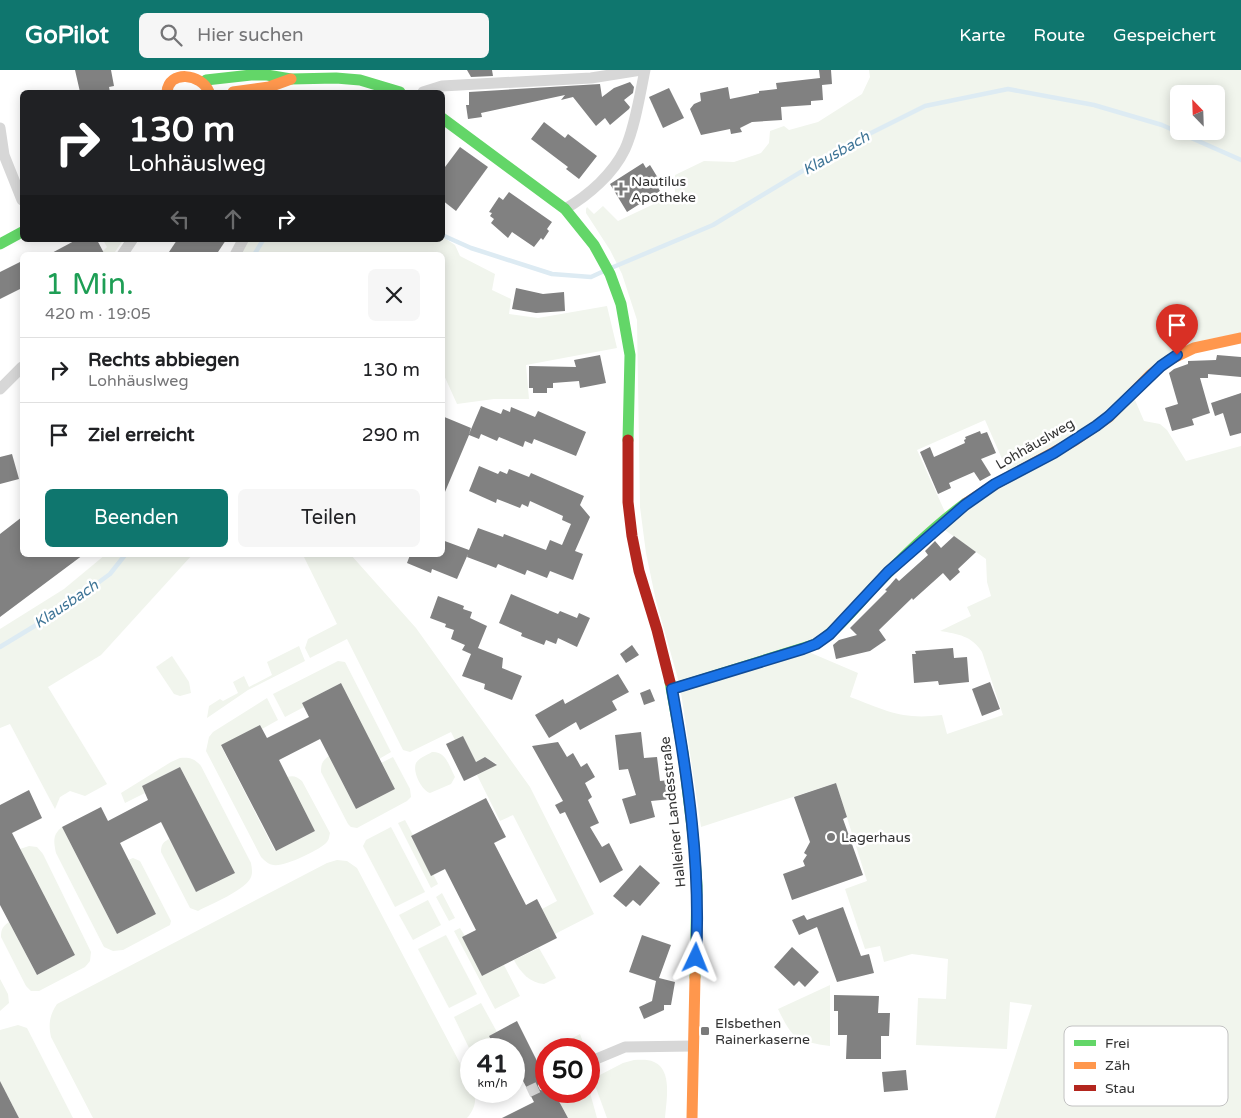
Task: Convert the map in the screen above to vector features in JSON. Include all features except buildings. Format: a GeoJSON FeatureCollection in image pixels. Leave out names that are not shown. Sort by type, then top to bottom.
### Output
{"type":"FeatureCollection","features":[{"type":"Feature","properties":{"kind":"main road"},"geometry":{"type":"LineString","coordinates":[[167,83],[176,74],[185,70],[197,72],[202,74],[206,80],[208,90]]}},
{"type":"Feature","properties":{"kind":"main road"},"geometry":{"type":"LineString","coordinates":[[247,90],[269,87],[313,74],[360,80],[376,88]]}},
{"type":"Feature","properties":{"kind":"main road"},"geometry":{"type":"LineString","coordinates":[[206,80],[267,75],[291,79]]}},
{"type":"Feature","properties":{"kind":"main road","name":"Halleiner Landesstraße"},"geometry":{"type":"LineString","coordinates":[[445,120],[565,209],[594,245],[610,274],[618,293],[625,321],[630,355],[628,502],[632,536],[639,571],[672,689],[684,761],[694,844],[697,886],[697,942],[692,1118]]}},
{"type":"Feature","properties":{"kind":"main road"},"geometry":{"type":"LineString","coordinates":[[0,244],[20,233]]}},
{"type":"Feature","properties":{"kind":"main road","name":"Lohhäuslweg"},"geometry":{"type":"LineString","coordinates":[[672,689],[803,649],[823,640],[888,572],[972,499],[1089,431],[1109,416],[1161,366],[1177,355],[1201,346],[1241,338]]}},
{"type":"Feature","properties":{"kind":"street"},"geometry":{"type":"LineString","coordinates":[[429,90],[442,86],[591,78],[640,70]]}},
{"type":"Feature","properties":{"kind":"street"},"geometry":{"type":"LineString","coordinates":[[565,209],[595,187],[608,173],[625,149],[637,110],[645,70]]}},
{"type":"Feature","properties":{"kind":"street"},"geometry":{"type":"LineString","coordinates":[[0,128],[4,155],[20,195]]}},
{"type":"Feature","properties":{"kind":"street"},"geometry":{"type":"LineString","coordinates":[[0,389],[20,369]]}},
{"type":"Feature","properties":{"kind":"street"},"geometry":{"type":"LineString","coordinates":[[600,1057],[625,1047],[693,1046]]}},
{"type":"Feature","properties":{"kind":"shaded area"},"geometry":{"type":"Polygon","coordinates":[[[869,70],[1241,70],[1241,333],[1204,340],[1132,393],[1144,421],[1160,424],[1167,430],[1186,461],[1241,446],[1241,1118],[995,1118],[1032,1005],[1010,1002],[1007,1049],[916,1045],[918,998],[946,999],[948,959],[912,954],[884,962],[880,946],[865,949],[845,889],[867,881],[836,783],[701,827],[680,686],[656,601],[646,553],[640,507],[637,320],[622,274],[610,250],[586,213],[586,209],[587,207],[594,214],[603,206],[618,221],[675,194],[675,175],[704,161],[734,162],[761,153],[769,143],[770,131],[784,126],[789,130],[818,122],[862,94],[870,77],[869,70]],[[985,420],[917,450],[945,512],[1010,477],[985,420]],[[939,526],[804,650],[858,673],[850,697],[905,715],[942,715],[947,734],[1003,715],[982,652],[969,639],[953,633],[940,631],[971,616],[967,607],[991,596],[987,582],[986,559],[939,526]]]}},
{"type":"Feature","properties":{"kind":"shaded area"},"geometry":{"type":"Polygon","coordinates":[[[445,238],[455,245],[460,256],[495,274],[492,290],[511,299],[509,314],[538,318],[607,306],[617,348],[526,365],[529,399],[494,399],[457,404],[445,377],[445,252],[242,252],[247,242],[445,242],[445,238]]]}},
{"type":"Feature","properties":{"kind":"shaded area"},"geometry":{"type":"Polygon","coordinates":[[[104,242],[122,242],[115,252],[102,252],[107,247],[104,242]]]}},
{"type":"Feature","properties":{"kind":"shaded area"},"geometry":{"type":"Polygon","coordinates":[[[103,557],[190,557],[101,655],[48,687],[107,784],[85,796],[70,791],[60,797],[55,809],[10,724],[0,728],[0,629],[64,589],[103,557]]]}},
{"type":"Feature","properties":{"kind":"shaded area"},"geometry":{"type":"Polygon","coordinates":[[[304,557],[353,557],[416,628],[530,787],[594,914],[555,934],[542,909],[557,901],[513,815],[500,821],[477,775],[497,764],[485,757],[476,762],[463,736],[455,740],[451,732],[410,752],[403,750],[347,639],[310,658],[305,648],[308,639],[337,624],[304,557]]]}},
{"type":"Feature","properties":{"kind":"shaded area"},"geometry":{"type":"Polygon","coordinates":[[[299,646],[305,661],[248,690],[207,718],[209,706],[220,699],[223,701],[238,693],[233,682],[244,676],[249,687],[272,675],[267,662],[299,646]]]}},
{"type":"Feature","properties":{"kind":"shaded area"},"geometry":{"type":"Polygon","coordinates":[[[172,656],[189,682],[191,693],[180,696],[174,694],[156,667],[172,656]]]}},
{"type":"Feature","properties":{"kind":"shaded area"},"geometry":{"type":"Polygon","coordinates":[[[338,661],[345,662],[391,752],[379,759],[341,683],[302,703],[304,707],[285,717],[273,694],[338,661]]]}},
{"type":"Feature","properties":{"kind":"shaded area"},"geometry":{"type":"Polygon","coordinates":[[[267,698],[278,720],[262,729],[260,725],[221,746],[275,851],[315,831],[287,777],[292,776],[302,781],[330,833],[329,839],[321,847],[300,858],[279,865],[270,864],[261,857],[206,751],[209,737],[213,732],[267,698]]]}},
{"type":"Feature","properties":{"kind":"shaded area"},"geometry":{"type":"Polygon","coordinates":[[[432,752],[437,752],[444,757],[455,777],[451,784],[430,793],[424,789],[419,781],[415,767],[419,760],[432,752]]]}},
{"type":"Feature","properties":{"kind":"shaded area"},"geometry":{"type":"Polygon","coordinates":[[[329,756],[356,809],[395,789],[381,763],[393,757],[410,789],[411,797],[357,828],[351,827],[321,772],[322,763],[329,756]]]}},
{"type":"Feature","properties":{"kind":"shaded area"},"geometry":{"type":"Polygon","coordinates":[[[180,758],[192,759],[201,766],[252,867],[250,879],[246,884],[226,897],[198,911],[190,908],[161,852],[164,843],[169,839],[196,892],[234,873],[180,767],[142,786],[145,793],[125,803],[121,793],[180,758]]]}},
{"type":"Feature","properties":{"kind":"shaded area"},"geometry":{"type":"Polygon","coordinates":[[[405,820],[413,835],[411,837],[431,875],[433,874],[438,884],[431,888],[398,823],[405,820]]]}},
{"type":"Feature","properties":{"kind":"shaded area"},"geometry":{"type":"Polygon","coordinates":[[[62,827],[117,934],[156,914],[128,860],[133,858],[140,861],[171,921],[170,925],[123,950],[113,951],[104,947],[56,853],[55,836],[62,827]]]}},
{"type":"Feature","properties":{"kind":"shaded area"},"geometry":{"type":"Polygon","coordinates":[[[391,827],[425,892],[395,907],[363,846],[366,840],[391,827]]]}},
{"type":"Feature","properties":{"kind":"shaded area"},"geometry":{"type":"Polygon","coordinates":[[[29,846],[37,847],[43,854],[91,952],[90,961],[85,967],[39,991],[31,991],[26,986],[1,937],[5,925],[9,922],[37,975],[75,955],[20,849],[29,846]]]}},
{"type":"Feature","properties":{"kind":"shaded area"},"geometry":{"type":"Polygon","coordinates":[[[337,860],[347,861],[357,868],[460,1063],[460,1103],[475,1103],[467,1118],[93,1118],[51,1037],[50,1019],[57,1004],[327,863],[337,860]]]}},
{"type":"Feature","properties":{"kind":"shaded area"},"geometry":{"type":"Polygon","coordinates":[[[442,893],[455,918],[449,921],[436,897],[442,893]]]}},
{"type":"Feature","properties":{"kind":"shaded area"},"geometry":{"type":"Polygon","coordinates":[[[428,900],[441,925],[413,940],[399,915],[428,900]]]}},
{"type":"Feature","properties":{"kind":"shaded area"},"geometry":{"type":"Polygon","coordinates":[[[460,928],[482,976],[504,965],[520,996],[495,1009],[454,931],[460,928]]]}},
{"type":"Feature","properties":{"kind":"shaded area"},"geometry":{"type":"Polygon","coordinates":[[[446,935],[477,994],[449,1008],[418,949],[446,935]]]}},
{"type":"Feature","properties":{"kind":"shaded area"},"geometry":{"type":"Polygon","coordinates":[[[539,948],[556,978],[544,984],[534,982],[526,976],[514,960],[539,948]]]}},
{"type":"Feature","properties":{"kind":"shaded area"},"geometry":{"type":"Polygon","coordinates":[[[0,979],[8,994],[9,1003],[0,1011],[0,979]]]}},
{"type":"Feature","properties":{"kind":"shaded area"},"geometry":{"type":"Polygon","coordinates":[[[830,985],[830,1046],[797,1037],[792,1033],[778,1009],[830,985]]]}},
{"type":"Feature","properties":{"kind":"shaded area"},"geometry":{"type":"Polygon","coordinates":[[[481,1003],[497,1032],[489,1036],[490,1038],[464,1038],[454,1017],[481,1003]]]}},
{"type":"Feature","properties":{"kind":"shaded area"},"geometry":{"type":"Polygon","coordinates":[[[18,1025],[27,1028],[73,1118],[19,1118],[0,1081],[0,1030],[18,1025]]]}},
{"type":"Feature","properties":{"kind":"shaded area"},"geometry":{"type":"Polygon","coordinates":[[[580,1034],[582,1038],[573,1038],[580,1034]]]}},
{"type":"Feature","properties":{"kind":"shaded area"},"geometry":{"type":"Polygon","coordinates":[[[644,1060],[652,1061],[660,1066],[664,1072],[667,1087],[665,1118],[607,1118],[600,1099],[600,1075],[623,1063],[644,1060]]]}},
{"type":"Feature","properties":{"kind":"shaded area"},"geometry":{"type":"Polygon","coordinates":[[[560,1103],[593,1103],[597,1118],[568,1118],[560,1103]]]}},
{"type":"Feature","properties":{"kind":"waterway","name":"Klausbach"},"geometry":{"type":"LineString","coordinates":[[611,268],[713,225],[839,149],[925,106],[1008,89],[1094,105],[1162,125],[1241,160]]}},
{"type":"Feature","properties":{"kind":"waterway","name":"Klausbach"},"geometry":{"type":"LineString","coordinates":[[445,236],[471,248],[552,274],[591,277],[604,271]]}},
{"type":"Feature","properties":{"kind":"waterway","name":"Klausbach"},"geometry":{"type":"LineString","coordinates":[[256,252],[262,242]]}},
{"type":"Feature","properties":{"kind":"waterway","name":"Klausbach"},"geometry":{"type":"LineString","coordinates":[[0,647],[61,610],[110,574],[123,557]]}},
{"type":"Feature","properties":{"kind":"tunnel"},"geometry":{"type":"LineString","coordinates":[[528,1092],[535,1089]]}},
{"type":"Feature","properties":{"kind":"traffic: fast"},"geometry":{"type":"LineString","coordinates":[[206,80],[251,75],[267,75],[291,79],[336,78],[360,80],[393,90]]}},
{"type":"Feature","properties":{"kind":"traffic: fast"},"geometry":{"type":"LineString","coordinates":[[445,120],[565,209],[594,245],[610,274],[621,304],[630,355],[628,440]]}},
{"type":"Feature","properties":{"kind":"traffic: fast"},"geometry":{"type":"LineString","coordinates":[[0,244],[20,233]]}},
{"type":"Feature","properties":{"kind":"traffic: fast"},"geometry":{"type":"LineString","coordinates":[[672,689],[816,644],[839,625],[918,544],[966,503]]}},
{"type":"Feature","properties":{"kind":"traffic: fast"},"geometry":{"type":"LineString","coordinates":[[670,682],[683,753],[694,844],[697,886],[695,977]]}},
{"type":"Feature","properties":{"kind":"traffic: slow"},"geometry":{"type":"LineString","coordinates":[[168,90],[173,80],[179,77],[193,78],[208,90]]}},
{"type":"Feature","properties":{"kind":"traffic: slow"},"geometry":{"type":"LineString","coordinates":[[247,90],[269,87],[291,79]]}},
{"type":"Feature","properties":{"kind":"traffic: slow"},"geometry":{"type":"LineString","coordinates":[[966,503],[992,486],[1074,441],[1109,417],[1150,375],[1169,360],[1194,348],[1241,338]]}},
{"type":"Feature","properties":{"kind":"traffic: slow"},"geometry":{"type":"LineString","coordinates":[[692,1118],[695,977]]}},
{"type":"Feature","properties":{"kind":"traffic: jam"},"geometry":{"type":"LineString","coordinates":[[628,440],[628,502],[632,536],[639,571],[670,682]]}},
{"type":"Feature","properties":{"kind":"place","name":"Nautilus Apotheke"},"geometry":{"type":"Point","coordinates":[621,189]}},
{"type":"Feature","properties":{"kind":"place","name":"Lagerhaus"},"geometry":{"type":"Point","coordinates":[831,837]}},
{"type":"Feature","properties":{"kind":"place","name":"Elsbethen Rainerkaserne"},"geometry":{"type":"Point","coordinates":[705,1031]}},
{"type":"Feature","properties":{"kind":"route"},"geometry":{"type":"LineString","coordinates":[[696,958],[697,886],[694,844],[683,753],[672,689],[803,649],[823,640],[888,572],[965,505],[980,493],[1054,453],[1096,426],[1109,416],[1149,376],[1177,355]]}}]}
